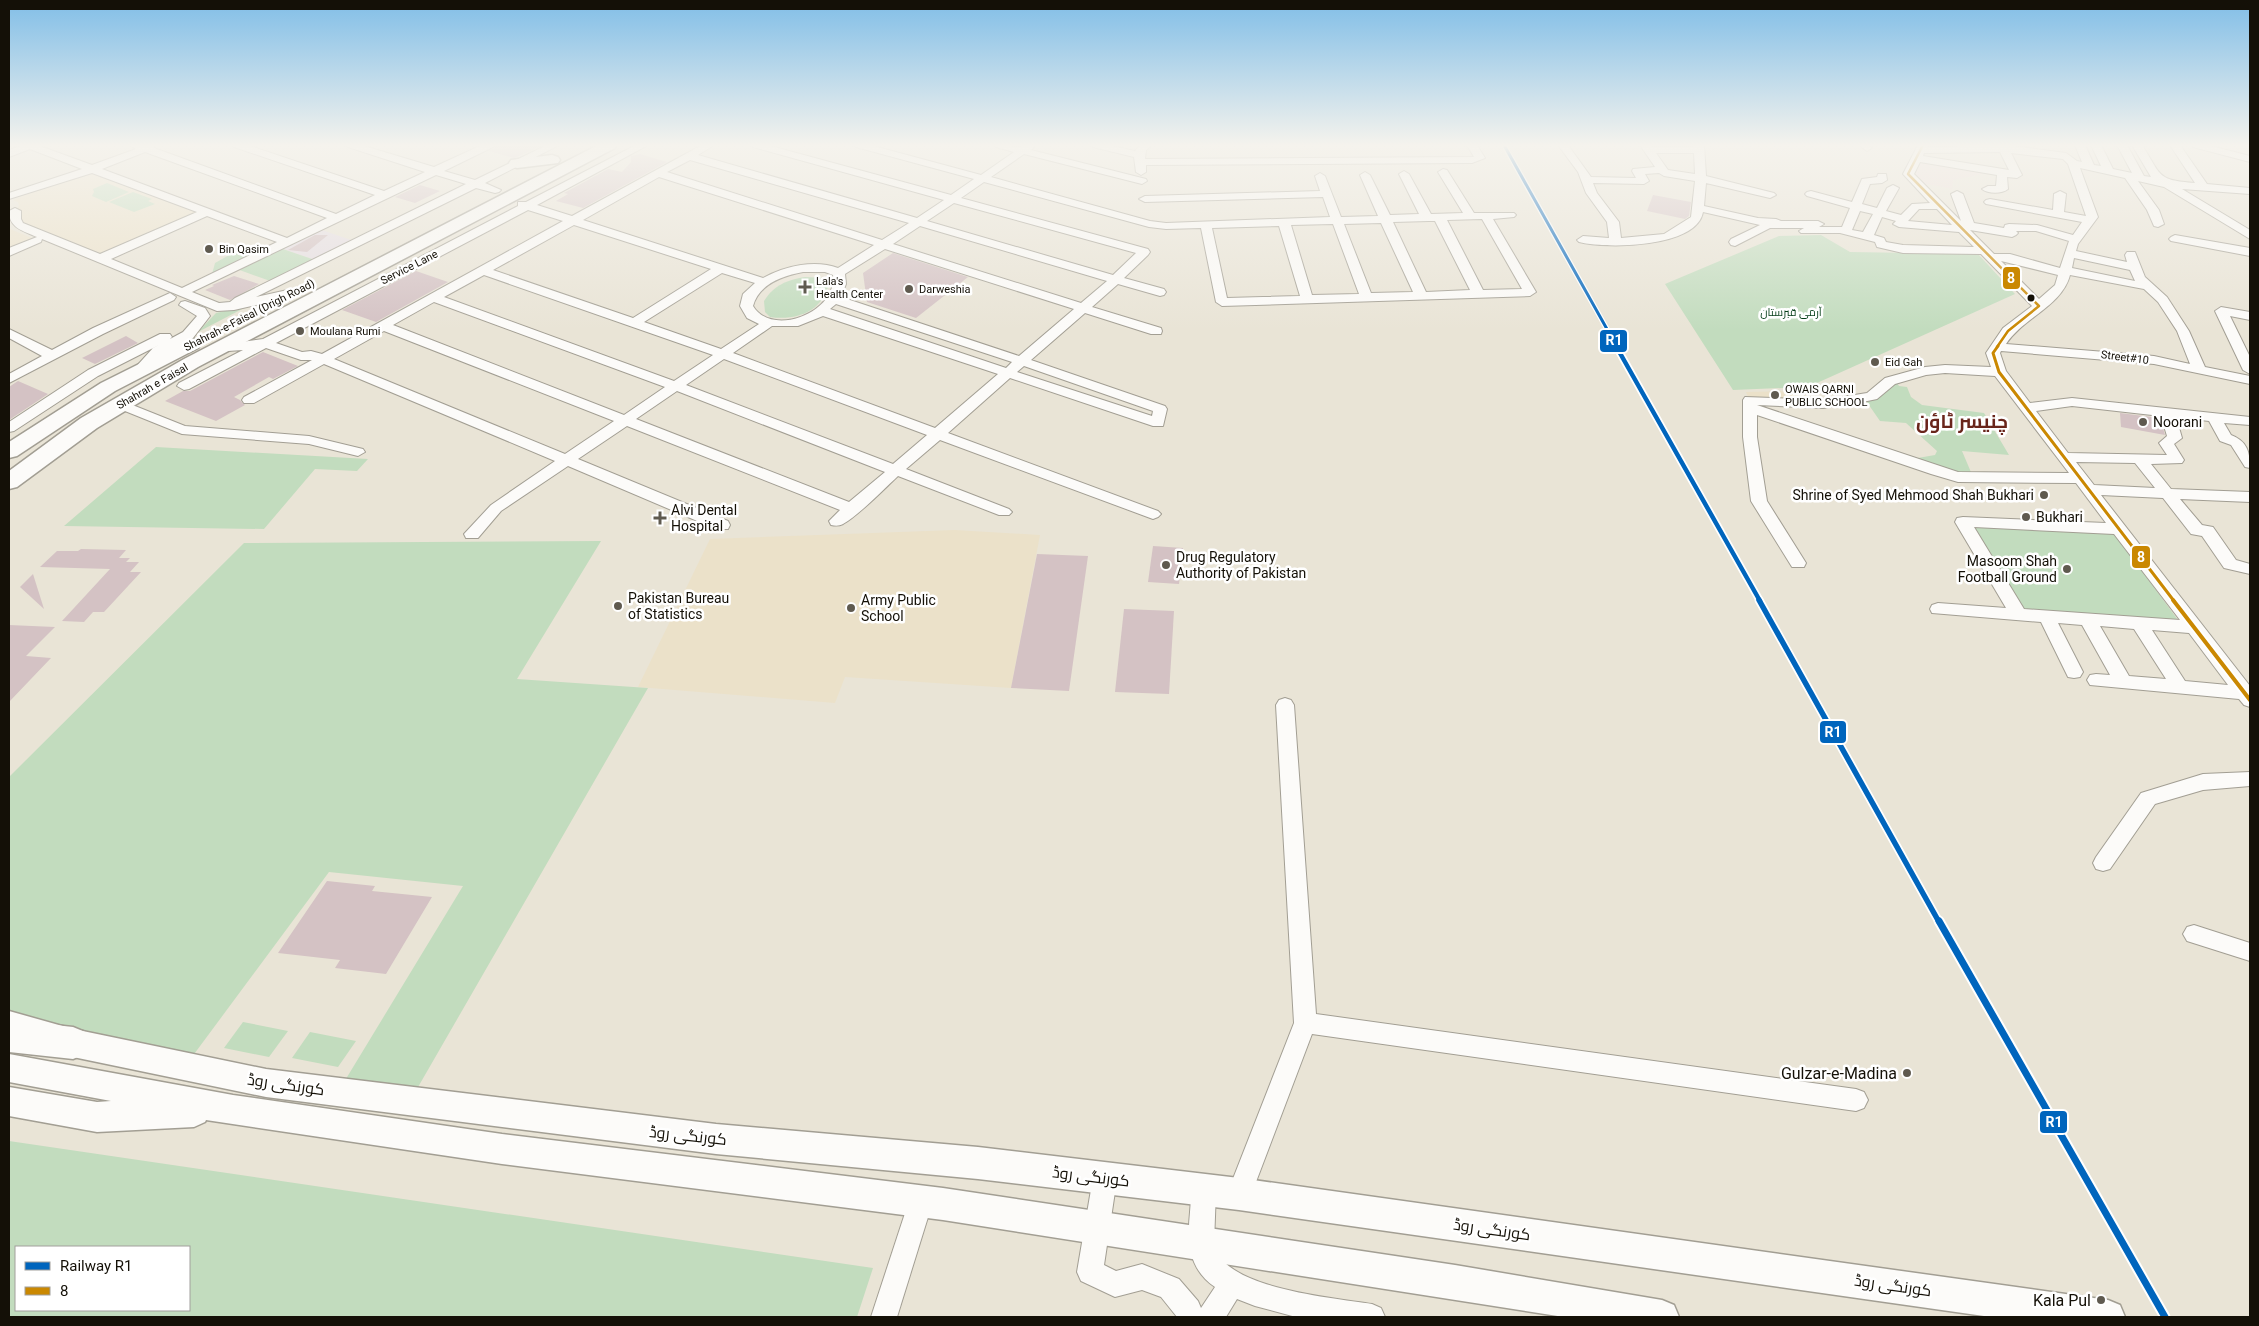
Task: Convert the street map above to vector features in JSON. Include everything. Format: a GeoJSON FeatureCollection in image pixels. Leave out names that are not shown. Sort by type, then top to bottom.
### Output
{"type":"FeatureCollection","features":[{"type":"Feature","properties":{"kind":"highway","name":"Shahrah-e-Faisal (Drigh Road)"},"geometry":{"type":"LineString","coordinates":[[9,451],[63,414],[141,369],[298,299],[475,207]]}},
{"type":"Feature","properties":{"kind":"highway","name":"Shahrah e Faisal"},"geometry":{"type":"LineString","coordinates":[[9,482],[89,423],[217,349],[298,299]]}},
{"type":"Feature","properties":{"kind":"highway"},"geometry":{"type":"LineString","coordinates":[[9,1036],[73,1043]]}},
{"type":"Feature","properties":{"kind":"main road","name":"کورنگی روڈ"},"geometry":{"type":"LineString","coordinates":[[9,1024],[73,1043],[266,1083],[716,1139],[970,1162],[1239,1194],[2108,1317]]}},
{"type":"Feature","properties":{"kind":"main road"},"geometry":{"type":"LineString","coordinates":[[9,1068],[233,1110],[502,1149],[921,1201],[1201,1245],[1456,1282],[1662,1317]]}},
{"type":"Feature","properties":{"kind":"main road"},"geometry":{"type":"LineString","coordinates":[[9,1102],[97,1117],[233,1110]]}},
{"type":"Feature","properties":{"kind":"street"},"geometry":{"type":"LineString","coordinates":[[194,207],[287,242]]}},
{"type":"Feature","properties":{"kind":"street"},"geometry":{"type":"LineString","coordinates":[[307,207],[336,218]]}},
{"type":"Feature","properties":{"kind":"street"},"geometry":{"type":"LineString","coordinates":[[9,379],[51,355],[360,207]]}},
{"type":"Feature","properties":{"kind":"street"},"geometry":{"type":"LineString","coordinates":[[234,306],[248,297],[429,207]]}},
{"type":"Feature","properties":{"kind":"street","name":"Service Lane"},"geometry":{"type":"LineString","coordinates":[[184,386],[282,333],[526,207]]}},
{"type":"Feature","properties":{"kind":"street"},"geometry":{"type":"LineString","coordinates":[[531,207],[764,282]]}},
{"type":"Feature","properties":{"kind":"street"},"geometry":{"type":"LineString","coordinates":[[249,400],[317,357],[384,326],[599,207]]}},
{"type":"Feature","properties":{"kind":"street"},"geometry":{"type":"LineString","coordinates":[[762,207],[1156,331]]}},
{"type":"Feature","properties":{"kind":"street"},"geometry":{"type":"LineString","coordinates":[[866,207],[1160,292]]}},
{"type":"Feature","properties":{"kind":"street"},"geometry":{"type":"LineString","coordinates":[[839,273],[942,207]]}},
{"type":"Feature","properties":{"kind":"street"},"geometry":{"type":"LineString","coordinates":[[837,521],[1116,279],[1144,252],[977,207]]}},
{"type":"Feature","properties":{"kind":"street"},"geometry":{"type":"LineString","coordinates":[[1103,207],[1166,226],[1510,215]]}},
{"type":"Feature","properties":{"kind":"street"},"geometry":{"type":"LineString","coordinates":[[1146,207],[1148,219]]}},
{"type":"Feature","properties":{"kind":"street"},"geometry":{"type":"LineString","coordinates":[[1332,207],[1366,297]]}},
{"type":"Feature","properties":{"kind":"street"},"geometry":{"type":"LineString","coordinates":[[1380,207],[1421,295]]}},
{"type":"Feature","properties":{"kind":"street"},"geometry":{"type":"LineString","coordinates":[[1426,207],[1478,294]]}},
{"type":"Feature","properties":{"kind":"street"},"geometry":{"type":"LineString","coordinates":[[1464,207],[1470,216]]}},
{"type":"Feature","properties":{"kind":"street"},"geometry":{"type":"LineString","coordinates":[[1602,207],[1612,222],[1616,242]]}},
{"type":"Feature","properties":{"kind":"street"},"geometry":{"type":"LineString","coordinates":[[1843,231],[1856,207]]}},
{"type":"Feature","properties":{"kind":"street"},"geometry":{"type":"LineString","coordinates":[[1859,207],[1903,220]]}},
{"type":"Feature","properties":{"kind":"street"},"geometry":{"type":"LineString","coordinates":[[1867,237],[1869,229],[1884,207]]}},
{"type":"Feature","properties":{"kind":"street"},"geometry":{"type":"LineString","coordinates":[[1915,207],[1899,224],[2010,230],[2037,228],[2076,239]]}},
{"type":"Feature","properties":{"kind":"street"},"geometry":{"type":"LineString","coordinates":[[1941,207],[2040,306]]}},
{"type":"Feature","properties":{"kind":"street"},"geometry":{"type":"LineString","coordinates":[[1960,207],[1968,222],[1962,226]]}},
{"type":"Feature","properties":{"kind":"street"},"geometry":{"type":"LineString","coordinates":[[2018,207],[2089,220]]}},
{"type":"Feature","properties":{"kind":"street"},"geometry":{"type":"LineString","coordinates":[[2058,214],[2059,207]]}},
{"type":"Feature","properties":{"kind":"street"},"geometry":{"type":"LineString","coordinates":[[2088,207],[2092,218],[2076,239],[2061,286],[2040,306],[2008,331],[1993,353],[1999,372],[2249,695]]}},
{"type":"Feature","properties":{"kind":"street"},"geometry":{"type":"LineString","coordinates":[[2151,207],[2158,224]]}},
{"type":"Feature","properties":{"kind":"street"},"geometry":{"type":"LineString","coordinates":[[2204,207],[2250,235]]}},
{"type":"Feature","properties":{"kind":"street"},"geometry":{"type":"LineString","coordinates":[[1584,240],[1616,242],[1664,238],[1676,234],[1696,219],[1698,208],[1758,221],[1776,221],[1781,228]]}},
{"type":"Feature","properties":{"kind":"street"},"geometry":{"type":"LineString","coordinates":[[14,211],[19,225],[100,259],[175,295],[204,314],[188,335],[158,351],[141,369]]}},
{"type":"Feature","properties":{"kind":"street"},"geometry":{"type":"LineString","coordinates":[[100,259],[207,212]]}},
{"type":"Feature","properties":{"kind":"street"},"geometry":{"type":"LineString","coordinates":[[1206,225],[1222,302],[1530,292],[1486,216]]}},
{"type":"Feature","properties":{"kind":"street"},"geometry":{"type":"LineString","coordinates":[[1284,222],[1307,299]]}},
{"type":"Feature","properties":{"kind":"street"},"geometry":{"type":"LineString","coordinates":[[1735,242],[1768,225],[1781,228],[1810,223],[1880,240],[1881,244],[1903,249],[1988,254],[2115,282],[2147,286]]}},
{"type":"Feature","properties":{"kind":"street"},"geometry":{"type":"LineString","coordinates":[[9,228],[175,295],[216,307],[298,299]]}},
{"type":"Feature","properties":{"kind":"street"},"geometry":{"type":"LineString","coordinates":[[1916,250],[1907,237],[1974,240]]}},
{"type":"Feature","properties":{"kind":"street"},"geometry":{"type":"LineString","coordinates":[[2176,239],[2250,252]]}},
{"type":"Feature","properties":{"kind":"street"},"geometry":{"type":"LineString","coordinates":[[9,252],[37,240]]}},
{"type":"Feature","properties":{"kind":"street"},"geometry":{"type":"LineString","coordinates":[[2070,254],[2133,261],[2139,278],[2163,300],[2183,331],[2200,370]]}},
{"type":"Feature","properties":{"kind":"street"},"geometry":{"type":"LineString","coordinates":[[634,323],[721,268]]}},
{"type":"Feature","properties":{"kind":"street"},"geometry":{"type":"LineString","coordinates":[[827,268],[839,273],[840,283],[834,299],[822,311],[811,318],[796,323],[767,324],[756,319],[749,312],[746,305],[748,296],[764,282],[775,276],[802,269],[827,268]]}},
{"type":"Feature","properties":{"kind":"street"},"geometry":{"type":"LineString","coordinates":[[484,271],[723,354],[1153,514]]}},
{"type":"Feature","properties":{"kind":"street"},"geometry":{"type":"LineString","coordinates":[[434,298],[676,386],[1004,512]]}},
{"type":"Feature","properties":{"kind":"street"},"geometry":{"type":"LineString","coordinates":[[298,299],[283,327],[282,333],[312,350],[317,357]]}},
{"type":"Feature","properties":{"kind":"street"},"geometry":{"type":"LineString","coordinates":[[822,311],[1158,423],[1160,409],[834,299]]}},
{"type":"Feature","properties":{"kind":"street"},"geometry":{"type":"LineString","coordinates":[[2250,316],[2221,311],[2250,370]]}},
{"type":"Feature","properties":{"kind":"street"},"geometry":{"type":"LineString","coordinates":[[9,428],[92,374],[186,326],[198,324]]}},
{"type":"Feature","properties":{"kind":"street"},"geometry":{"type":"LineString","coordinates":[[472,534],[496,508],[767,324]]}},
{"type":"Feature","properties":{"kind":"street"},"geometry":{"type":"LineString","coordinates":[[384,326],[627,419],[852,509]]}},
{"type":"Feature","properties":{"kind":"street"},"geometry":{"type":"LineString","coordinates":[[9,333],[51,355]]}},
{"type":"Feature","properties":{"kind":"street"},"geometry":{"type":"LineString","coordinates":[[217,349],[263,343],[301,356],[317,357],[722,525]]}},
{"type":"Feature","properties":{"kind":"street","name":"Street#10"},"geometry":{"type":"LineString","coordinates":[[1997,347],[2154,360],[2250,380]]}},
{"type":"Feature","properties":{"kind":"street"},"geometry":{"type":"LineString","coordinates":[[1798,563],[1759,501],[1750,437],[1750,400],[1823,404],[1872,396],[1890,381],[1925,371],[1945,368],[1999,372]]}},
{"type":"Feature","properties":{"kind":"street"},"geometry":{"type":"LineString","coordinates":[[2027,408],[2072,402],[2168,414],[2250,421]]}},
{"type":"Feature","properties":{"kind":"street"},"geometry":{"type":"LineString","coordinates":[[120,404],[182,430],[310,440],[358,452]]}},
{"type":"Feature","properties":{"kind":"street"},"geometry":{"type":"LineString","coordinates":[[1751,408],[1958,477],[2081,478]]}},
{"type":"Feature","properties":{"kind":"street"},"geometry":{"type":"LineString","coordinates":[[2065,457],[2178,460],[2166,443],[2175,438],[2168,414]]}},
{"type":"Feature","properties":{"kind":"street"},"geometry":{"type":"LineString","coordinates":[[2215,418],[2225,438],[2236,442],[2250,464]]}},
{"type":"Feature","properties":{"kind":"street"},"geometry":{"type":"LineString","coordinates":[[2139,459],[2197,530],[2206,531],[2230,564],[2250,569]]}},
{"type":"Feature","properties":{"kind":"street"},"geometry":{"type":"LineString","coordinates":[[2091,490],[2250,497]]}},
{"type":"Feature","properties":{"kind":"street"},"geometry":{"type":"LineString","coordinates":[[2018,614],[1963,522],[2121,529]]}},
{"type":"Feature","properties":{"kind":"street"},"geometry":{"type":"LineString","coordinates":[[1938,609],[2195,627]]}},
{"type":"Feature","properties":{"kind":"street"},"geometry":{"type":"LineString","coordinates":[[2046,616],[2074,672]]}},
{"type":"Feature","properties":{"kind":"street"},"geometry":{"type":"LineString","coordinates":[[2087,619],[2123,682]]}},
{"type":"Feature","properties":{"kind":"street"},"geometry":{"type":"LineString","coordinates":[[2139,623],[2180,687]]}},
{"type":"Feature","properties":{"kind":"street"},"geometry":{"type":"LineString","coordinates":[[2096,680],[2249,695]]}},
{"type":"Feature","properties":{"kind":"street"},"geometry":{"type":"LineString","coordinates":[[1239,1194],[1305,1023],[1285,705]]}},
{"type":"Feature","properties":{"kind":"street"},"geometry":{"type":"LineString","coordinates":[[2103,863],[2148,798],[2203,782],[2250,779]]}},
{"type":"Feature","properties":{"kind":"street"},"geometry":{"type":"LineString","coordinates":[[2194,934],[2250,952]]}},
{"type":"Feature","properties":{"kind":"street"},"geometry":{"type":"LineString","coordinates":[[1305,1023],[1856,1100]]}},
{"type":"Feature","properties":{"kind":"street"},"geometry":{"type":"LineString","coordinates":[[1106,1178],[1090,1272],[1115,1284],[1142,1277],[1170,1288],[1189,1310],[1190,1317]]}},
{"type":"Feature","properties":{"kind":"street"},"geometry":{"type":"LineString","coordinates":[[1204,1190],[1201,1245],[1204,1257],[1213,1270],[1232,1284],[1257,1295],[1372,1317]]}},
{"type":"Feature","properties":{"kind":"street"},"geometry":{"type":"LineString","coordinates":[[884,1317],[921,1201]]}},
{"type":"Feature","properties":{"kind":"street"},"geometry":{"type":"LineString","coordinates":[[1212,1317],[1232,1284]]}},
{"type":"Feature","properties":{"kind":"shaded area"},"geometry":{"type":"Polygon","coordinates":[[[18,207],[194,207],[207,212],[100,259],[19,225],[15,211],[18,207]]]}},
{"type":"Feature","properties":{"kind":"shaded area"},"geometry":{"type":"Polygon","coordinates":[[[316,228],[354,241],[315,260],[277,247],[316,228]]]}},
{"type":"Feature","properties":{"kind":"shaded area"},"geometry":{"type":"Polygon","coordinates":[[[10,229],[37,240],[9,252],[10,229]]]}},
{"type":"Feature","properties":{"kind":"shaded area","name":"OWAIS QARNI PUBLIC SCHOOL"},"geometry":{"type":"Polygon","coordinates":[[[1798,391],[1809,400],[1749,399],[1746,392],[1798,391]]]}},
{"type":"Feature","properties":{"kind":"shaded area","name":"Army Public School"},"geometry":{"type":"Polygon","coordinates":[[[955,530],[1040,535],[1011,688],[845,677],[835,703],[638,687],[710,539],[955,530]]]}},
{"type":"Feature","properties":{"kind":"green space"},"geometry":{"type":"Polygon","coordinates":[[[121,207],[147,207],[134,212],[121,207]]]}},
{"type":"Feature","properties":{"kind":"green space","name":"آرمی قبرستان"},"geometry":{"type":"Polygon","coordinates":[[[1821,235],[1850,252],[1978,254],[2015,294],[1808,387],[1733,390],[1665,284],[1779,236],[1821,235]]]}},
{"type":"Feature","properties":{"kind":"green space"},"geometry":{"type":"Polygon","coordinates":[[[277,247],[315,260],[273,282],[234,268],[277,247]]]}},
{"type":"Feature","properties":{"kind":"green space"},"geometry":{"type":"Polygon","coordinates":[[[265,249],[212,274],[215,263],[231,254],[265,249]]]}},
{"type":"Feature","properties":{"kind":"green space"},"geometry":{"type":"Polygon","coordinates":[[[805,277],[826,278],[829,283],[826,293],[815,307],[799,315],[780,318],[770,317],[765,312],[764,301],[772,291],[787,282],[805,277]]]}},
{"type":"Feature","properties":{"kind":"green space"},"geometry":{"type":"Polygon","coordinates":[[[248,306],[198,332],[216,313],[248,306]]]}},
{"type":"Feature","properties":{"kind":"green space"},"geometry":{"type":"Polygon","coordinates":[[[1895,380],[1899,386],[1907,387],[1911,397],[1922,405],[1984,413],[2009,455],[1962,451],[1973,477],[1906,460],[1935,455],[1937,451],[1906,423],[1880,421],[1864,398],[1895,380]]]}},
{"type":"Feature","properties":{"kind":"green space"},"geometry":{"type":"Polygon","coordinates":[[[156,447],[368,459],[357,471],[315,469],[264,529],[64,526],[156,447]]]}},
{"type":"Feature","properties":{"kind":"green space","name":"Masoom Shah Football Ground"},"geometry":{"type":"Polygon","coordinates":[[[1965,522],[2111,529],[2178,620],[2018,609],[1965,522]]]}},
{"type":"Feature","properties":{"kind":"green space"},"geometry":{"type":"Polygon","coordinates":[[[601,541],[517,679],[648,688],[410,1101],[338,1092],[463,886],[329,872],[186,1065],[77,1039],[9,1018],[9,777],[244,543],[601,541]]]}},
{"type":"Feature","properties":{"kind":"green space"},"geometry":{"type":"Polygon","coordinates":[[[243,1022],[288,1031],[269,1057],[224,1048],[243,1022]]]}},
{"type":"Feature","properties":{"kind":"green space"},"geometry":{"type":"Polygon","coordinates":[[[310,1032],[356,1041],[338,1067],[292,1058],[310,1032]]]}},
{"type":"Feature","properties":{"kind":"green space"},"geometry":{"type":"Polygon","coordinates":[[[9,1141],[873,1268],[857,1317],[9,1317],[9,1141]]]}},
{"type":"Feature","properties":{"kind":"building"},"geometry":{"type":"Polygon","coordinates":[[[1649,207],[1690,207],[1689,216],[1685,219],[1647,211],[1649,207]]]}},
{"type":"Feature","properties":{"kind":"building"},"geometry":{"type":"Polygon","coordinates":[[[315,235],[328,235],[307,252],[288,250],[315,235]]]}},
{"type":"Feature","properties":{"kind":"building","name":"Darweshia"},"geometry":{"type":"Polygon","coordinates":[[[893,253],[968,277],[916,318],[867,302],[863,273],[893,253]]]}},
{"type":"Feature","properties":{"kind":"building"},"geometry":{"type":"Polygon","coordinates":[[[416,271],[448,282],[376,322],[342,310],[416,271]]]}},
{"type":"Feature","properties":{"kind":"building"},"geometry":{"type":"Polygon","coordinates":[[[234,276],[259,284],[230,300],[205,290],[214,286],[212,285],[234,276]]]}},
{"type":"Feature","properties":{"kind":"building"},"geometry":{"type":"Polygon","coordinates":[[[126,336],[138,343],[95,364],[82,358],[126,336]]]}},
{"type":"Feature","properties":{"kind":"building"},"geometry":{"type":"Polygon","coordinates":[[[263,352],[298,366],[273,379],[269,377],[234,397],[245,405],[216,421],[165,401],[183,391],[190,391],[263,352]]]}},
{"type":"Feature","properties":{"kind":"building"},"geometry":{"type":"Polygon","coordinates":[[[18,381],[48,394],[9,420],[9,387],[18,381]]]}},
{"type":"Feature","properties":{"kind":"building","name":"Noorani"},"geometry":{"type":"Polygon","coordinates":[[[2120,413],[2160,418],[2165,435],[2121,427],[2120,413]]]}},
{"type":"Feature","properties":{"kind":"building","name":"Drug Regulatory Authority of Pakistan"},"geometry":{"type":"Polygon","coordinates":[[[1153,546],[1183,548],[1179,584],[1148,582],[1153,546]]]}},
{"type":"Feature","properties":{"kind":"building"},"geometry":{"type":"Polygon","coordinates":[[[81,549],[126,550],[119,558],[130,558],[126,562],[139,562],[130,572],[141,572],[104,612],[93,612],[84,622],[62,621],[110,569],[40,567],[57,551],[78,551],[81,549]]]}},
{"type":"Feature","properties":{"kind":"building"},"geometry":{"type":"Polygon","coordinates":[[[1037,554],[1088,556],[1069,691],[1011,688],[1037,554]]]}},
{"type":"Feature","properties":{"kind":"building"},"geometry":{"type":"Polygon","coordinates":[[[33,574],[44,609],[20,587],[33,574]]]}},
{"type":"Feature","properties":{"kind":"building"},"geometry":{"type":"Polygon","coordinates":[[[1124,609],[1174,611],[1169,694],[1115,692],[1124,609]]]}},
{"type":"Feature","properties":{"kind":"building"},"geometry":{"type":"Polygon","coordinates":[[[9,625],[55,627],[26,656],[51,658],[9,702],[9,625]]]}},
{"type":"Feature","properties":{"kind":"building"},"geometry":{"type":"Polygon","coordinates":[[[327,881],[375,886],[372,891],[432,897],[386,974],[335,968],[340,960],[278,953],[327,881]]]}},
{"type":"Feature","properties":{"kind":"rail line","name":"R1"},"geometry":{"type":"LineString","coordinates":[[1539,207],[1940,923],[2165,1317]]}},
{"type":"Feature","properties":{"kind":"transit line","name":"8"},"geometry":{"type":"LineString","coordinates":[[1941,207],[2039,306],[2008,331],[1993,353],[1999,372],[2250,700]]}},
{"type":"Feature","properties":{"kind":"place","name":"Bin Qasim"},"geometry":{"type":"Point","coordinates":[209,249]}},
{"type":"Feature","properties":{"kind":"place","name":"Lala's Health Center"},"geometry":{"type":"Point","coordinates":[805,287]}},
{"type":"Feature","properties":{"kind":"place","name":"Darweshia"},"geometry":{"type":"Point","coordinates":[909,289]}},
{"type":"Feature","properties":{"kind":"place","name":"Moulana Rumi"},"geometry":{"type":"Point","coordinates":[300,331]}},
{"type":"Feature","properties":{"kind":"place","name":"Eid Gah"},"geometry":{"type":"Point","coordinates":[1875,362]}},
{"type":"Feature","properties":{"kind":"place","name":"OWAIS QARNI PUBLIC SCHOOL"},"geometry":{"type":"Point","coordinates":[1775,395]}},
{"type":"Feature","properties":{"kind":"place","name":"Noorani"},"geometry":{"type":"Point","coordinates":[2143,422]}},
{"type":"Feature","properties":{"kind":"place","name":"Shrine of Syed Mehmood Shah Bukhari"},"geometry":{"type":"Point","coordinates":[2044,495]}},
{"type":"Feature","properties":{"kind":"place","name":"Bukhari"},"geometry":{"type":"Point","coordinates":[2026,517]}},
{"type":"Feature","properties":{"kind":"place","name":"Alvi Dental Hospital"},"geometry":{"type":"Point","coordinates":[660,518]}},
{"type":"Feature","properties":{"kind":"place","name":"Drug Regulatory Authority of Pakistan"},"geometry":{"type":"Point","coordinates":[1166,565]}},
{"type":"Feature","properties":{"kind":"place","name":"Masoom Shah Football Ground"},"geometry":{"type":"Point","coordinates":[2067,569]}},
{"type":"Feature","properties":{"kind":"place","name":"Pakistan Bureau of Statistics"},"geometry":{"type":"Point","coordinates":[618,606]}},
{"type":"Feature","properties":{"kind":"place","name":"Army Public School"},"geometry":{"type":"Point","coordinates":[851,608]}},
{"type":"Feature","properties":{"kind":"place","name":"Gulzar-e-Madina"},"geometry":{"type":"Point","coordinates":[1907,1073]}},
{"type":"Feature","properties":{"kind":"place","name":"Kala Pul"},"geometry":{"type":"Point","coordinates":[2101,1300]}},
{"type":"Feature","properties":{"kind":"district","name":"چنیسر ٹاؤن"},"geometry":{"type":"Point","coordinates":[1962,421]}}]}
